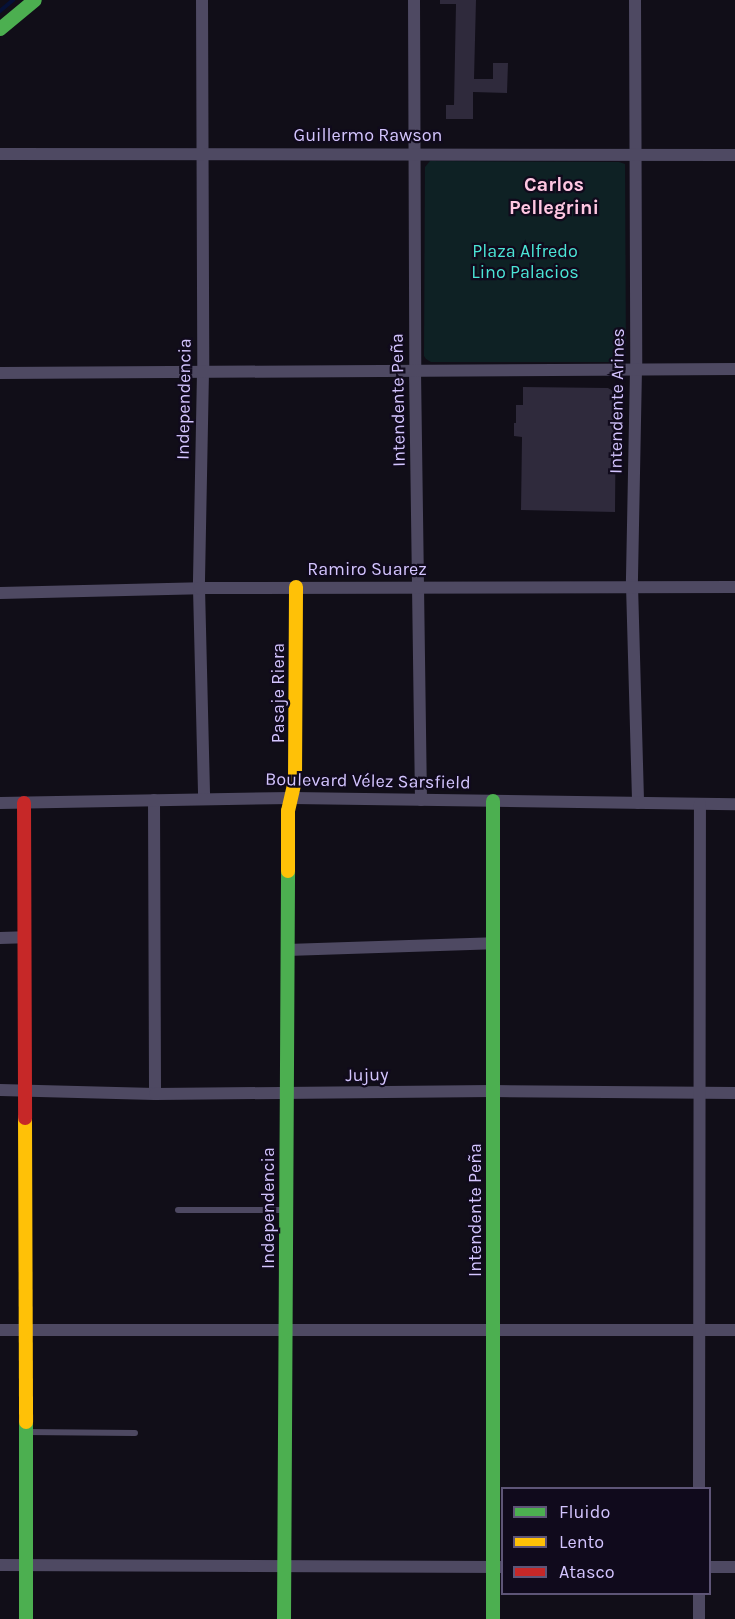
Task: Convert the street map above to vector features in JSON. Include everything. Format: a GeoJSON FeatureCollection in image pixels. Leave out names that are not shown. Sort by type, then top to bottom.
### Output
{"type":"FeatureCollection","features":[{"type":"Feature","properties":{"kind":"main road"},"geometry":{"type":"LineString","coordinates":[[0,28],[35,0]]}},
{"type":"Feature","properties":{"kind":"main road","name":"Pasaje Riera"},"geometry":{"type":"LineString","coordinates":[[292,798],[295,781],[296,587]]}},
{"type":"Feature","properties":{"kind":"main road","name":"Independencia"},"geometry":{"type":"LineString","coordinates":[[284,1619],[288,811],[292,798]]}},
{"type":"Feature","properties":{"kind":"main road","name":"Intendente Peña"},"geometry":{"type":"LineString","coordinates":[[493,801],[493,1330],[498,1567],[493,1619]]}},
{"type":"Feature","properties":{"kind":"main road"},"geometry":{"type":"LineString","coordinates":[[24,803],[26,1619]]}},
{"type":"Feature","properties":{"kind":"street","name":"Independencia"},"geometry":{"type":"LineString","coordinates":[[202,0],[203,372],[199,588],[204,799]]}},
{"type":"Feature","properties":{"kind":"street","name":"Intendente Peña"},"geometry":{"type":"LineString","coordinates":[[414,0],[415,370],[421,800]]}},
{"type":"Feature","properties":{"kind":"street","name":"Intendente Arines"},"geometry":{"type":"LineString","coordinates":[[635,0],[636,369],[632,585],[638,803]]}},
{"type":"Feature","properties":{"kind":"street","name":"Guillermo Rawson"},"geometry":{"type":"LineString","coordinates":[[0,154],[202,152],[735,155]]}},
{"type":"Feature","properties":{"kind":"street"},"geometry":{"type":"LineString","coordinates":[[0,373],[735,369]]}},
{"type":"Feature","properties":{"kind":"street","name":"Ramiro Suarez"},"geometry":{"type":"LineString","coordinates":[[0,593],[296,587],[632,585],[735,587]]}},
{"type":"Feature","properties":{"kind":"street","name":"Boulevard Vélez Sarsfield"},"geometry":{"type":"LineString","coordinates":[[0,803],[292,798],[735,804]]}},
{"type":"Feature","properties":{"kind":"street"},"geometry":{"type":"LineString","coordinates":[[154,800],[155,1094]]}},
{"type":"Feature","properties":{"kind":"street"},"geometry":{"type":"LineString","coordinates":[[699,1487],[700,804]]}},
{"type":"Feature","properties":{"kind":"street"},"geometry":{"type":"LineString","coordinates":[[0,938],[24,937]]}},
{"type":"Feature","properties":{"kind":"street"},"geometry":{"type":"LineString","coordinates":[[287,950],[493,943]]}},
{"type":"Feature","properties":{"kind":"street","name":"Jujuy"},"geometry":{"type":"LineString","coordinates":[[0,1090],[155,1094],[493,1090],[735,1093]]}},
{"type":"Feature","properties":{"kind":"street"},"geometry":{"type":"LineString","coordinates":[[0,1330],[735,1330]]}},
{"type":"Feature","properties":{"kind":"street"},"geometry":{"type":"LineString","coordinates":[[0,1565],[498,1567]]}},
{"type":"Feature","properties":{"kind":"street"},"geometry":{"type":"LineString","coordinates":[[711,1567],[735,1567]]}},
{"type":"Feature","properties":{"kind":"street"},"geometry":{"type":"LineString","coordinates":[[699,1595],[699,1619]]}},
{"type":"Feature","properties":{"kind":"lane"},"geometry":{"type":"LineString","coordinates":[[178,1210],[286,1210]]}},
{"type":"Feature","properties":{"kind":"lane"},"geometry":{"type":"LineString","coordinates":[[26,1432],[135,1433]]}},
{"type":"Feature","properties":{"kind":"green space","name":"Plaza Alfredo Lino Palacios"},"geometry":{"type":"Polygon","coordinates":[[[430,161],[619,162],[625,164],[626,354],[623,362],[431,362],[426,359],[424,356],[425,167],[430,161]]]}},
{"type":"Feature","properties":{"kind":"building"},"geometry":{"type":"Polygon","coordinates":[[[440,0],[476,0],[474,79],[493,79],[493,63],[508,63],[507,93],[473,92],[473,119],[446,119],[446,105],[454,105],[456,4],[440,4],[440,0]]]}},
{"type":"Feature","properties":{"kind":"building"},"geometry":{"type":"Polygon","coordinates":[[[523,387],[608,388],[616,393],[615,512],[521,510],[522,437],[514,436],[514,423],[516,423],[516,405],[523,405],[523,387]]]}},
{"type":"Feature","properties":{"kind":"waterway"},"geometry":{"type":"LineString","coordinates":[[0,11],[13,0]]}},
{"type":"Feature","properties":{"kind":"traffic: fast"},"geometry":{"type":"LineString","coordinates":[[0,29],[35,0]]}},
{"type":"Feature","properties":{"kind":"traffic: fast"},"geometry":{"type":"LineString","coordinates":[[493,801],[493,1619]]}},
{"type":"Feature","properties":{"kind":"traffic: fast"},"geometry":{"type":"LineString","coordinates":[[284,1619],[288,871]]}},
{"type":"Feature","properties":{"kind":"traffic: fast"},"geometry":{"type":"LineString","coordinates":[[26,1422],[26,1619]]}},
{"type":"Feature","properties":{"kind":"traffic: slow"},"geometry":{"type":"LineString","coordinates":[[288,871],[288,811],[295,781],[296,587]]}},
{"type":"Feature","properties":{"kind":"traffic: slow"},"geometry":{"type":"LineString","coordinates":[[25,1118],[26,1422]]}},
{"type":"Feature","properties":{"kind":"traffic: jam"},"geometry":{"type":"LineString","coordinates":[[24,803],[25,1118]]}},
{"type":"Feature","properties":{"kind":"district","name":"Carlos Pellegrini"},"geometry":{"type":"Point","coordinates":[554,196]}}]}
